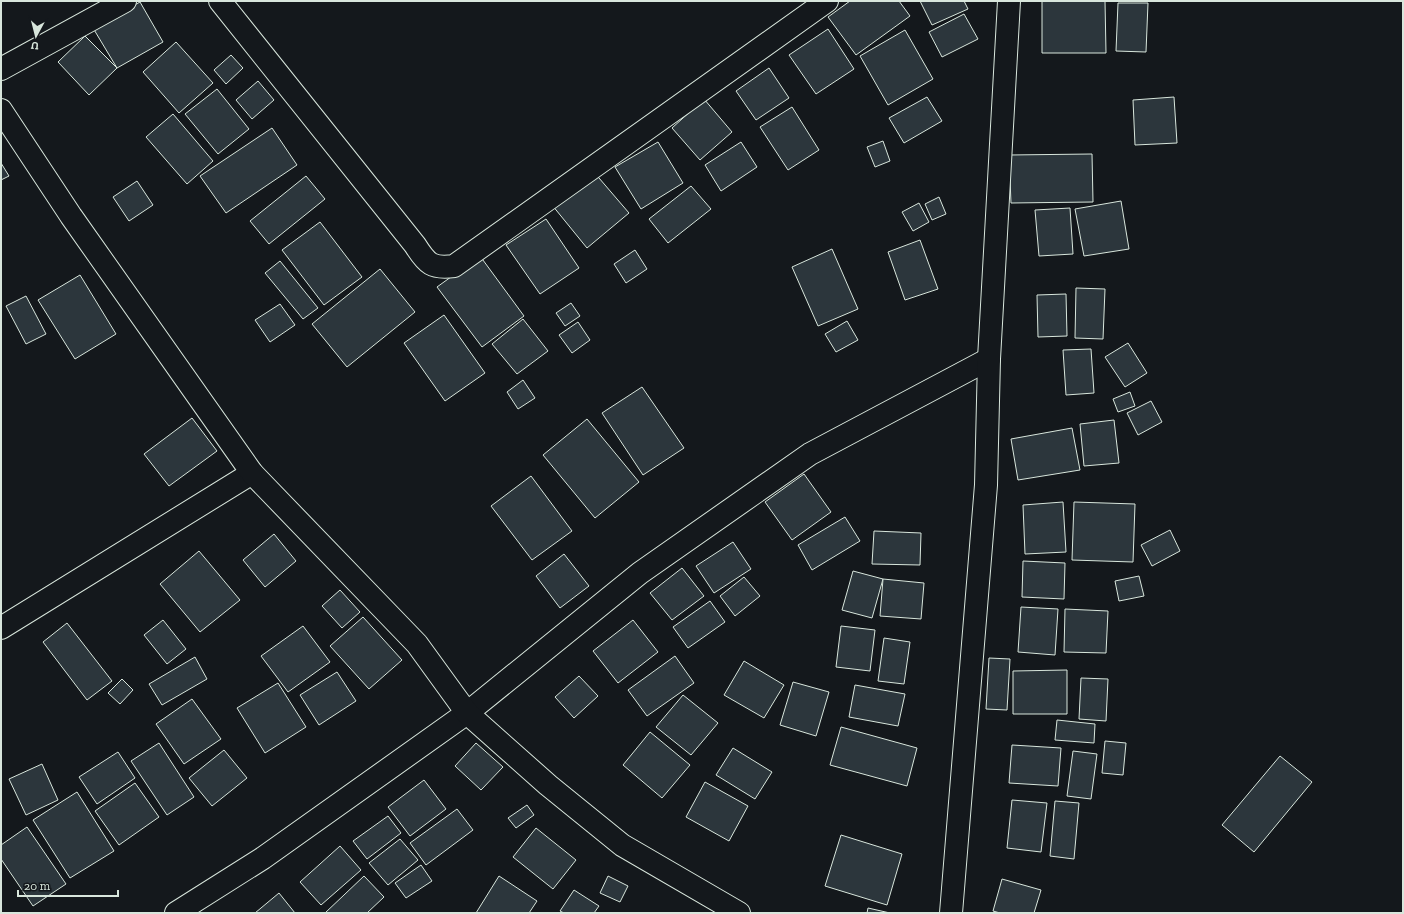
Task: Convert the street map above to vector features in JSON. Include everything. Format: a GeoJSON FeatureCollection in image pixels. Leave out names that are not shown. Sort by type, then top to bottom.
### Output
{"type":"FeatureCollection","features":[{"type":"Feature","properties":{"kind":"street"},"geometry":{"type":"LineString","coordinates":[[1,69],[125,1]]}},
{"type":"Feature","properties":{"kind":"street"},"geometry":{"type":"LineString","coordinates":[[220,1],[415,245],[424,259],[431,265],[441,268],[454,266],[827,1]]}},
{"type":"Feature","properties":{"kind":"street"},"geometry":{"type":"LineString","coordinates":[[951,913],[986,485],[989,359],[1009,1]]}},
{"type":"Feature","properties":{"kind":"street"},"geometry":{"type":"LineString","coordinates":[[1,110],[76,222],[252,473],[417,644],[467,713],[548,785],[622,845],[739,913]]}},
{"type":"Feature","properties":{"kind":"street"},"geometry":{"type":"LineString","coordinates":[[176,913],[263,858],[467,713],[640,573],[810,454],[989,359]]}},
{"type":"Feature","properties":{"kind":"street"},"geometry":{"type":"LineString","coordinates":[[1,628],[252,473]]}},
{"type":"Feature","properties":{"kind":"building"},"geometry":{"type":"Polygon","coordinates":[[[850,1],[899,1],[910,16],[856,55],[828,17],[850,1]]]}},
{"type":"Feature","properties":{"kind":"building"},"geometry":{"type":"Polygon","coordinates":[[[920,1],[964,1],[968,9],[932,25],[920,1]]]}},
{"type":"Feature","properties":{"kind":"building"},"geometry":{"type":"Polygon","coordinates":[[[1042,1],[1105,1],[1106,53],[1042,53],[1042,1]]]}},
{"type":"Feature","properties":{"kind":"building"},"geometry":{"type":"Polygon","coordinates":[[[140,2],[163,42],[117,68],[93,28],[140,2]]]}},
{"type":"Feature","properties":{"kind":"building"},"geometry":{"type":"Polygon","coordinates":[[[1118,3],[1148,3],[1146,52],[1116,51],[1118,3]]]}},
{"type":"Feature","properties":{"kind":"building"},"geometry":{"type":"Polygon","coordinates":[[[964,14],[978,39],[942,57],[929,32],[964,14]]]}},
{"type":"Feature","properties":{"kind":"building"},"geometry":{"type":"Polygon","coordinates":[[[828,29],[854,69],[816,94],[789,55],[828,29]]]}},
{"type":"Feature","properties":{"kind":"building"},"geometry":{"type":"Polygon","coordinates":[[[905,30],[933,79],[888,105],[860,56],[905,30]]]}},
{"type":"Feature","properties":{"kind":"building"},"geometry":{"type":"Polygon","coordinates":[[[85,36],[117,68],[89,95],[58,62],[85,36]]]}},
{"type":"Feature","properties":{"kind":"building"},"geometry":{"type":"Polygon","coordinates":[[[176,42],[213,83],[179,113],[143,72],[176,42]]]}},
{"type":"Feature","properties":{"kind":"building"},"geometry":{"type":"Polygon","coordinates":[[[231,55],[243,68],[226,84],[214,70],[231,55]]]}},
{"type":"Feature","properties":{"kind":"building"},"geometry":{"type":"Polygon","coordinates":[[[769,68],[789,98],[756,120],[736,91],[769,68]]]}},
{"type":"Feature","properties":{"kind":"building"},"geometry":{"type":"Polygon","coordinates":[[[258,81],[274,100],[252,119],[236,100],[258,81]]]}},
{"type":"Feature","properties":{"kind":"building"},"geometry":{"type":"Polygon","coordinates":[[[217,89],[249,129],[218,154],[185,114],[217,89]]]}},
{"type":"Feature","properties":{"kind":"building"},"geometry":{"type":"Polygon","coordinates":[[[927,97],[942,121],[904,143],[889,118],[927,97]]]}},
{"type":"Feature","properties":{"kind":"building"},"geometry":{"type":"Polygon","coordinates":[[[1174,97],[1177,143],[1135,145],[1133,100],[1174,97]]]}},
{"type":"Feature","properties":{"kind":"building"},"geometry":{"type":"Polygon","coordinates":[[[704,99],[732,132],[700,160],[672,128],[704,99]]]}},
{"type":"Feature","properties":{"kind":"building"},"geometry":{"type":"Polygon","coordinates":[[[792,107],[819,150],[788,170],[760,127],[792,107]]]}},
{"type":"Feature","properties":{"kind":"building"},"geometry":{"type":"Polygon","coordinates":[[[173,114],[213,161],[187,184],[146,137],[173,114]]]}},
{"type":"Feature","properties":{"kind":"building"},"geometry":{"type":"Polygon","coordinates":[[[272,128],[297,165],[226,213],[200,176],[272,128]]]}},
{"type":"Feature","properties":{"kind":"building"},"geometry":{"type":"Polygon","coordinates":[[[883,141],[890,161],[875,167],[867,147],[883,141]]]}},
{"type":"Feature","properties":{"kind":"building"},"geometry":{"type":"Polygon","coordinates":[[[658,142],[683,183],[641,209],[615,167],[658,142]]]}},
{"type":"Feature","properties":{"kind":"building"},"geometry":{"type":"Polygon","coordinates":[[[741,142],[757,167],[721,191],[705,165],[741,142]]]}},
{"type":"Feature","properties":{"kind":"building"},"geometry":{"type":"Polygon","coordinates":[[[1092,154],[1093,202],[1011,203],[1009,155],[1092,154]]]}},
{"type":"Feature","properties":{"kind":"building"},"geometry":{"type":"Polygon","coordinates":[[[1,163],[9,176],[1,180],[1,163]]]}},
{"type":"Feature","properties":{"kind":"building"},"geometry":{"type":"Polygon","coordinates":[[[593,171],[629,213],[587,248],[552,205],[593,171]]]}},
{"type":"Feature","properties":{"kind":"building"},"geometry":{"type":"Polygon","coordinates":[[[306,176],[325,199],[269,244],[250,221],[306,176]]]}},
{"type":"Feature","properties":{"kind":"building"},"geometry":{"type":"Polygon","coordinates":[[[137,181],[153,205],[129,221],[113,197],[137,181]]]}},
{"type":"Feature","properties":{"kind":"building"},"geometry":{"type":"Polygon","coordinates":[[[691,186],[711,209],[668,243],[649,219],[691,186]]]}},
{"type":"Feature","properties":{"kind":"building"},"geometry":{"type":"Polygon","coordinates":[[[939,197],[946,214],[932,220],[925,204],[939,197]]]}},
{"type":"Feature","properties":{"kind":"building"},"geometry":{"type":"Polygon","coordinates":[[[1121,201],[1129,249],[1084,256],[1075,209],[1121,201]]]}},
{"type":"Feature","properties":{"kind":"building"},"geometry":{"type":"Polygon","coordinates":[[[919,203],[929,222],[913,231],[902,212],[919,203]]]}},
{"type":"Feature","properties":{"kind":"building"},"geometry":{"type":"Polygon","coordinates":[[[1070,208],[1073,254],[1039,256],[1035,210],[1070,208]]]}},
{"type":"Feature","properties":{"kind":"building"},"geometry":{"type":"Polygon","coordinates":[[[546,219],[579,268],[540,294],[506,245],[546,219]]]}},
{"type":"Feature","properties":{"kind":"building"},"geometry":{"type":"Polygon","coordinates":[[[320,222],[362,277],[324,305],[282,250],[320,222]]]}},
{"type":"Feature","properties":{"kind":"building"},"geometry":{"type":"Polygon","coordinates":[[[920,240],[938,289],[905,300],[888,252],[920,240]]]}},
{"type":"Feature","properties":{"kind":"building"},"geometry":{"type":"Polygon","coordinates":[[[832,249],[858,309],[818,326],[792,267],[832,249]]]}},
{"type":"Feature","properties":{"kind":"building"},"geometry":{"type":"Polygon","coordinates":[[[635,250],[647,269],[626,283],[614,264],[635,250]]]}},
{"type":"Feature","properties":{"kind":"building"},"geometry":{"type":"Polygon","coordinates":[[[480,256],[524,316],[482,347],[437,287],[480,256]]]}},
{"type":"Feature","properties":{"kind":"building"},"geometry":{"type":"Polygon","coordinates":[[[280,261],[318,308],[303,319],[265,273],[280,261]]]}},
{"type":"Feature","properties":{"kind":"building"},"geometry":{"type":"Polygon","coordinates":[[[380,269],[415,312],[347,367],[312,324],[380,269]]]}},
{"type":"Feature","properties":{"kind":"building"},"geometry":{"type":"Polygon","coordinates":[[[80,275],[116,334],[75,359],[38,300],[80,275]]]}},
{"type":"Feature","properties":{"kind":"building"},"geometry":{"type":"Polygon","coordinates":[[[1076,288],[1105,289],[1103,339],[1075,338],[1076,288]]]}},
{"type":"Feature","properties":{"kind":"building"},"geometry":{"type":"Polygon","coordinates":[[[1066,294],[1067,336],[1038,337],[1037,295],[1066,294]]]}},
{"type":"Feature","properties":{"kind":"building"},"geometry":{"type":"Polygon","coordinates":[[[26,296],[46,334],[26,344],[6,306],[26,296]]]}},
{"type":"Feature","properties":{"kind":"building"},"geometry":{"type":"Polygon","coordinates":[[[571,303],[580,316],[565,326],[556,313],[571,303]]]}},
{"type":"Feature","properties":{"kind":"building"},"geometry":{"type":"Polygon","coordinates":[[[280,304],[295,325],[270,342],[255,320],[280,304]]]}},
{"type":"Feature","properties":{"kind":"building"},"geometry":{"type":"Polygon","coordinates":[[[444,315],[485,373],[445,401],[404,343],[444,315]]]}},
{"type":"Feature","properties":{"kind":"building"},"geometry":{"type":"Polygon","coordinates":[[[523,319],[548,351],[517,374],[492,344],[523,319]]]}},
{"type":"Feature","properties":{"kind":"building"},"geometry":{"type":"Polygon","coordinates":[[[847,321],[858,340],[836,352],[825,334],[847,321]]]}},
{"type":"Feature","properties":{"kind":"building"},"geometry":{"type":"Polygon","coordinates":[[[578,322],[590,340],[572,353],[559,335],[578,322]]]}},
{"type":"Feature","properties":{"kind":"building"},"geometry":{"type":"Polygon","coordinates":[[[1128,343],[1147,373],[1125,387],[1105,357],[1128,343]]]}},
{"type":"Feature","properties":{"kind":"building"},"geometry":{"type":"Polygon","coordinates":[[[1091,349],[1094,393],[1066,395],[1063,350],[1091,349]]]}},
{"type":"Feature","properties":{"kind":"building"},"geometry":{"type":"Polygon","coordinates":[[[523,380],[535,398],[518,409],[507,392],[523,380]]]}},
{"type":"Feature","properties":{"kind":"building"},"geometry":{"type":"Polygon","coordinates":[[[642,387],[684,448],[643,475],[602,413],[642,387]]]}},
{"type":"Feature","properties":{"kind":"building"},"geometry":{"type":"Polygon","coordinates":[[[1130,392],[1135,406],[1118,412],[1113,399],[1130,392]]]}},
{"type":"Feature","properties":{"kind":"building"},"geometry":{"type":"Polygon","coordinates":[[[1151,401],[1162,422],[1138,435],[1127,413],[1151,401]]]}},
{"type":"Feature","properties":{"kind":"building"},"geometry":{"type":"Polygon","coordinates":[[[192,418],[217,451],[169,486],[144,454],[192,418]]]}},
{"type":"Feature","properties":{"kind":"building"},"geometry":{"type":"Polygon","coordinates":[[[587,419],[639,482],[595,518],[543,455],[587,419]]]}},
{"type":"Feature","properties":{"kind":"building"},"geometry":{"type":"Polygon","coordinates":[[[1114,420],[1119,463],[1084,466],[1080,424],[1114,420]]]}},
{"type":"Feature","properties":{"kind":"building"},"geometry":{"type":"Polygon","coordinates":[[[1072,428],[1080,470],[1018,480],[1011,439],[1072,428]]]}},
{"type":"Feature","properties":{"kind":"building"},"geometry":{"type":"Polygon","coordinates":[[[804,474],[831,512],[792,540],[765,502],[804,474]]]}},
{"type":"Feature","properties":{"kind":"building"},"geometry":{"type":"Polygon","coordinates":[[[531,476],[572,531],[532,560],[491,506],[531,476]]]}},
{"type":"Feature","properties":{"kind":"building"},"geometry":{"type":"Polygon","coordinates":[[[1063,502],[1066,552],[1025,554],[1023,505],[1063,502]]]}},
{"type":"Feature","properties":{"kind":"building"},"geometry":{"type":"Polygon","coordinates":[[[1074,502],[1135,504],[1133,562],[1072,560],[1074,502]]]}},
{"type":"Feature","properties":{"kind":"building"},"geometry":{"type":"Polygon","coordinates":[[[845,517],[860,541],[812,570],[798,545],[845,517]]]}},
{"type":"Feature","properties":{"kind":"building"},"geometry":{"type":"Polygon","coordinates":[[[1170,530],[1180,551],[1152,566],[1141,545],[1170,530]]]}},
{"type":"Feature","properties":{"kind":"building"},"geometry":{"type":"Polygon","coordinates":[[[874,531],[921,533],[920,565],[872,564],[874,531]]]}},
{"type":"Feature","properties":{"kind":"building"},"geometry":{"type":"Polygon","coordinates":[[[274,534],[296,561],[265,587],[243,560],[274,534]]]}},
{"type":"Feature","properties":{"kind":"building"},"geometry":{"type":"Polygon","coordinates":[[[733,542],[751,569],[714,593],[696,566],[733,542]]]}},
{"type":"Feature","properties":{"kind":"building"},"geometry":{"type":"Polygon","coordinates":[[[199,551],[240,600],[200,632],[160,584],[199,551]]]}},
{"type":"Feature","properties":{"kind":"building"},"geometry":{"type":"Polygon","coordinates":[[[564,554],[589,586],[560,608],[536,576],[564,554]]]}},
{"type":"Feature","properties":{"kind":"building"},"geometry":{"type":"Polygon","coordinates":[[[1023,561],[1065,563],[1064,599],[1022,597],[1023,561]]]}},
{"type":"Feature","properties":{"kind":"building"},"geometry":{"type":"Polygon","coordinates":[[[682,568],[704,596],[672,620],[650,593],[682,568]]]}},
{"type":"Feature","properties":{"kind":"building"},"geometry":{"type":"Polygon","coordinates":[[[853,571],[883,579],[872,618],[842,610],[853,571]]]}},
{"type":"Feature","properties":{"kind":"building"},"geometry":{"type":"Polygon","coordinates":[[[1139,576],[1144,596],[1119,601],[1115,581],[1139,576]]]}},
{"type":"Feature","properties":{"kind":"building"},"geometry":{"type":"Polygon","coordinates":[[[744,577],[760,596],[735,616],[720,596],[744,577]]]}},
{"type":"Feature","properties":{"kind":"building"},"geometry":{"type":"Polygon","coordinates":[[[883,579],[924,583],[921,619],[880,616],[883,579]]]}},
{"type":"Feature","properties":{"kind":"building"},"geometry":{"type":"Polygon","coordinates":[[[340,590],[360,612],[342,628],[322,606],[340,590]]]}},
{"type":"Feature","properties":{"kind":"building"},"geometry":{"type":"Polygon","coordinates":[[[710,601],[725,622],[688,648],[673,627],[710,601]]]}},
{"type":"Feature","properties":{"kind":"building"},"geometry":{"type":"Polygon","coordinates":[[[1021,607],[1058,609],[1055,655],[1018,652],[1021,607]]]}},
{"type":"Feature","properties":{"kind":"building"},"geometry":{"type":"Polygon","coordinates":[[[1065,609],[1108,611],[1106,653],[1064,652],[1065,609]]]}},
{"type":"Feature","properties":{"kind":"building"},"geometry":{"type":"Polygon","coordinates":[[[363,617],[402,660],[369,689],[330,646],[363,617]]]}},
{"type":"Feature","properties":{"kind":"building"},"geometry":{"type":"Polygon","coordinates":[[[163,620],[186,649],[167,664],[144,635],[163,620]]]}},
{"type":"Feature","properties":{"kind":"building"},"geometry":{"type":"Polygon","coordinates":[[[633,620],[658,652],[618,683],[593,651],[633,620]]]}},
{"type":"Feature","properties":{"kind":"building"},"geometry":{"type":"Polygon","coordinates":[[[67,623],[112,681],[87,700],[43,642],[67,623]]]}},
{"type":"Feature","properties":{"kind":"building"},"geometry":{"type":"Polygon","coordinates":[[[303,626],[330,662],[288,692],[261,656],[303,626]]]}},
{"type":"Feature","properties":{"kind":"building"},"geometry":{"type":"Polygon","coordinates":[[[841,626],[875,630],[870,671],[836,667],[841,626]]]}},
{"type":"Feature","properties":{"kind":"building"},"geometry":{"type":"Polygon","coordinates":[[[884,638],[910,642],[904,684],[878,681],[884,638]]]}},
{"type":"Feature","properties":{"kind":"building"},"geometry":{"type":"Polygon","coordinates":[[[675,656],[694,683],[647,716],[628,690],[675,656]]]}},
{"type":"Feature","properties":{"kind":"building"},"geometry":{"type":"Polygon","coordinates":[[[195,657],[207,679],[162,705],[149,684],[195,657]]]}},
{"type":"Feature","properties":{"kind":"building"},"geometry":{"type":"Polygon","coordinates":[[[989,658],[1010,659],[1007,710],[986,709],[989,658]]]}},
{"type":"Feature","properties":{"kind":"building"},"geometry":{"type":"Polygon","coordinates":[[[744,661],[784,685],[764,718],[724,695],[744,661]]]}},
{"type":"Feature","properties":{"kind":"building"},"geometry":{"type":"Polygon","coordinates":[[[1067,670],[1067,714],[1013,714],[1013,671],[1067,670]]]}},
{"type":"Feature","properties":{"kind":"building"},"geometry":{"type":"Polygon","coordinates":[[[337,672],[356,701],[319,725],[300,695],[337,672]]]}},
{"type":"Feature","properties":{"kind":"building"},"geometry":{"type":"Polygon","coordinates":[[[579,676],[598,696],[574,718],[555,697],[579,676]]]}},
{"type":"Feature","properties":{"kind":"building"},"geometry":{"type":"Polygon","coordinates":[[[1081,678],[1108,679],[1106,721],[1079,719],[1081,678]]]}},
{"type":"Feature","properties":{"kind":"building"},"geometry":{"type":"Polygon","coordinates":[[[122,679],[133,690],[120,704],[108,693],[122,679]]]}},
{"type":"Feature","properties":{"kind":"building"},"geometry":{"type":"Polygon","coordinates":[[[793,682],[829,692],[816,736],[780,725],[793,682]]]}},
{"type":"Feature","properties":{"kind":"building"},"geometry":{"type":"Polygon","coordinates":[[[278,683],[306,727],[265,753],[237,708],[278,683]]]}},
{"type":"Feature","properties":{"kind":"building"},"geometry":{"type":"Polygon","coordinates":[[[855,685],[905,694],[898,726],[849,717],[855,685]]]}},
{"type":"Feature","properties":{"kind":"building"},"geometry":{"type":"Polygon","coordinates":[[[683,695],[718,723],[691,755],[656,727],[683,695]]]}},
{"type":"Feature","properties":{"kind":"building"},"geometry":{"type":"Polygon","coordinates":[[[192,699],[221,739],[184,764],[156,724],[192,699]]]}},
{"type":"Feature","properties":{"kind":"building"},"geometry":{"type":"Polygon","coordinates":[[[1057,720],[1095,724],[1094,743],[1055,740],[1057,720]]]}},
{"type":"Feature","properties":{"kind":"building"},"geometry":{"type":"Polygon","coordinates":[[[841,727],[917,748],[907,786],[830,765],[841,727]]]}},
{"type":"Feature","properties":{"kind":"building"},"geometry":{"type":"Polygon","coordinates":[[[650,732],[690,765],[662,798],[623,765],[650,732]]]}},
{"type":"Feature","properties":{"kind":"building"},"geometry":{"type":"Polygon","coordinates":[[[1105,741],[1126,743],[1123,775],[1102,773],[1105,741]]]}},
{"type":"Feature","properties":{"kind":"building"},"geometry":{"type":"Polygon","coordinates":[[[159,743],[194,797],[167,815],[131,761],[159,743]]]}},
{"type":"Feature","properties":{"kind":"building"},"geometry":{"type":"Polygon","coordinates":[[[476,743],[503,767],[481,790],[455,766],[476,743]]]}},
{"type":"Feature","properties":{"kind":"building"},"geometry":{"type":"Polygon","coordinates":[[[1012,745],[1061,748],[1058,786],[1009,783],[1012,745]]]}},
{"type":"Feature","properties":{"kind":"building"},"geometry":{"type":"Polygon","coordinates":[[[733,748],[772,772],[755,799],[716,775],[733,748]]]}},
{"type":"Feature","properties":{"kind":"building"},"geometry":{"type":"Polygon","coordinates":[[[224,750],[247,778],[212,806],[189,778],[224,750]]]}},
{"type":"Feature","properties":{"kind":"building"},"geometry":{"type":"Polygon","coordinates":[[[1073,751],[1097,754],[1091,799],[1067,796],[1073,751]]]}},
{"type":"Feature","properties":{"kind":"building"},"geometry":{"type":"Polygon","coordinates":[[[118,752],[135,778],[97,804],[79,777],[118,752]]]}},
{"type":"Feature","properties":{"kind":"building"},"geometry":{"type":"Polygon","coordinates":[[[1280,756],[1312,782],[1254,852],[1222,825],[1280,756]]]}},
{"type":"Feature","properties":{"kind":"building"},"geometry":{"type":"Polygon","coordinates":[[[42,764],[58,800],[26,815],[9,779],[42,764]]]}},
{"type":"Feature","properties":{"kind":"building"},"geometry":{"type":"Polygon","coordinates":[[[424,780],[446,809],[410,836],[388,807],[424,780]]]}},
{"type":"Feature","properties":{"kind":"building"},"geometry":{"type":"Polygon","coordinates":[[[705,782],[748,806],[729,841],[686,817],[705,782]]]}},
{"type":"Feature","properties":{"kind":"building"},"geometry":{"type":"Polygon","coordinates":[[[135,783],[159,817],[119,845],[95,811],[135,783]]]}},
{"type":"Feature","properties":{"kind":"building"},"geometry":{"type":"Polygon","coordinates":[[[77,792],[114,851],[70,878],[33,820],[77,792]]]}},
{"type":"Feature","properties":{"kind":"building"},"geometry":{"type":"Polygon","coordinates":[[[1012,800],[1047,803],[1041,852],[1007,848],[1012,800]]]}},
{"type":"Feature","properties":{"kind":"building"},"geometry":{"type":"Polygon","coordinates":[[[1055,801],[1079,803],[1074,859],[1050,856],[1055,801]]]}},
{"type":"Feature","properties":{"kind":"building"},"geometry":{"type":"Polygon","coordinates":[[[527,805],[534,815],[516,828],[508,818],[527,805]]]}},
{"type":"Feature","properties":{"kind":"building"},"geometry":{"type":"Polygon","coordinates":[[[457,809],[473,830],[426,865],[410,843],[457,809]]]}},
{"type":"Feature","properties":{"kind":"building"},"geometry":{"type":"Polygon","coordinates":[[[388,816],[401,833],[367,859],[353,841],[388,816]]]}},
{"type":"Feature","properties":{"kind":"building"},"geometry":{"type":"Polygon","coordinates":[[[27,827],[66,884],[33,906],[1,859],[1,845],[27,827]]]}},
{"type":"Feature","properties":{"kind":"building"},"geometry":{"type":"Polygon","coordinates":[[[536,828],[576,860],[553,889],[513,857],[536,828]]]}},
{"type":"Feature","properties":{"kind":"building"},"geometry":{"type":"Polygon","coordinates":[[[841,835],[902,854],[887,905],[825,886],[841,835]]]}},
{"type":"Feature","properties":{"kind":"building"},"geometry":{"type":"Polygon","coordinates":[[[400,839],[418,860],[388,885],[369,863],[400,839]]]}},
{"type":"Feature","properties":{"kind":"building"},"geometry":{"type":"Polygon","coordinates":[[[340,846],[361,870],[321,905],[300,882],[340,846]]]}},
{"type":"Feature","properties":{"kind":"building"},"geometry":{"type":"Polygon","coordinates":[[[421,865],[432,881],[406,898],[395,883],[421,865]]]}},
{"type":"Feature","properties":{"kind":"building"},"geometry":{"type":"Polygon","coordinates":[[[364,876],[384,897],[367,913],[325,913],[364,876]]]}},
{"type":"Feature","properties":{"kind":"building"},"geometry":{"type":"Polygon","coordinates":[[[499,876],[537,901],[529,913],[476,913],[499,876]]]}},
{"type":"Feature","properties":{"kind":"building"},"geometry":{"type":"Polygon","coordinates":[[[608,876],[628,886],[620,902],[600,893],[608,876]]]}},
{"type":"Feature","properties":{"kind":"building"},"geometry":{"type":"Polygon","coordinates":[[[1002,879],[1041,890],[1034,913],[1000,913],[993,911],[1002,879]]]}},
{"type":"Feature","properties":{"kind":"building"},"geometry":{"type":"Polygon","coordinates":[[[574,890],[599,906],[594,913],[564,913],[560,911],[574,890]]]}},
{"type":"Feature","properties":{"kind":"building"},"geometry":{"type":"Polygon","coordinates":[[[279,893],[295,913],[255,913],[279,893]]]}},
{"type":"Feature","properties":{"kind":"building"},"geometry":{"type":"Polygon","coordinates":[[[868,908],[890,913],[867,913],[868,908]]]}}]}
